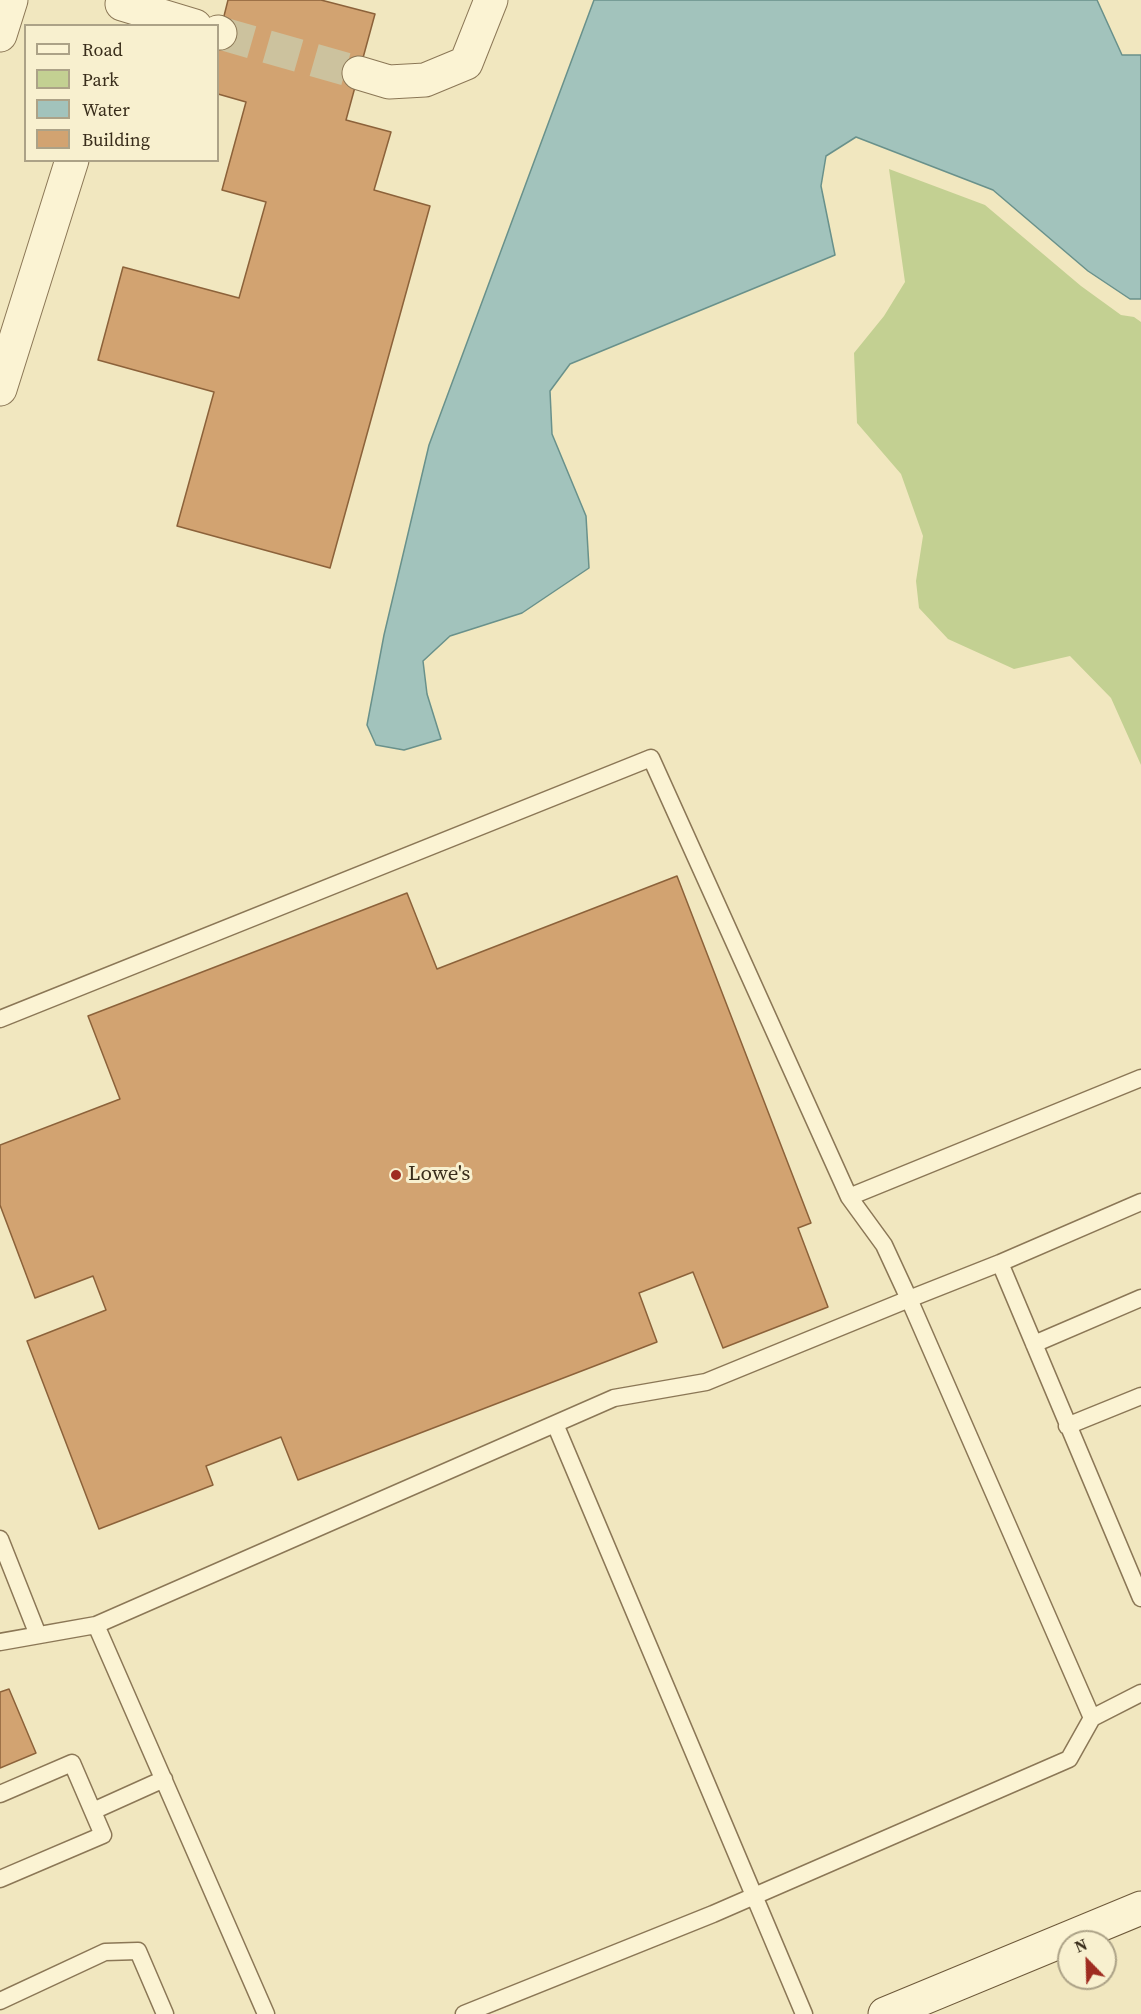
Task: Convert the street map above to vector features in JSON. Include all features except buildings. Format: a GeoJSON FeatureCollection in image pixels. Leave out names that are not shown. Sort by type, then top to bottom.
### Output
{"type":"FeatureCollection","features":[{"type":"Feature","properties":{"kind":"street"},"geometry":{"type":"LineString","coordinates":[[0,35],[11,0]]}},
{"type":"Feature","properties":{"kind":"street"},"geometry":{"type":"LineString","coordinates":[[359,73],[389,82],[425,80],[466,63],[491,0]]}},
{"type":"Feature","properties":{"kind":"street"},"geometry":{"type":"LineString","coordinates":[[120,10],[184,24]]}},
{"type":"Feature","properties":{"kind":"street"},"geometry":{"type":"LineString","coordinates":[[0,389],[71,162]]}},
{"type":"Feature","properties":{"kind":"street"},"geometry":{"type":"LineString","coordinates":[[885,2014],[1141,1908]]}},
{"type":"Feature","properties":{"kind":"lane"},"geometry":{"type":"LineString","coordinates":[[0,1019],[651,758],[849,1197],[884,1245],[909,1299],[1092,1718]]}},
{"type":"Feature","properties":{"kind":"lane"},"geometry":{"type":"LineString","coordinates":[[849,1197],[1141,1078]]}},
{"type":"Feature","properties":{"kind":"lane"},"geometry":{"type":"LineString","coordinates":[[0,1642],[96,1625],[614,1398],[706,1382],[1000,1263],[1141,1202]]}},
{"type":"Feature","properties":{"kind":"lane"},"geometry":{"type":"LineString","coordinates":[[1000,1263],[1141,1598]]}},
{"type":"Feature","properties":{"kind":"lane"},"geometry":{"type":"LineString","coordinates":[[1034,1344],[1141,1298]]}},
{"type":"Feature","properties":{"kind":"lane"},"geometry":{"type":"LineString","coordinates":[[1067,1426],[1141,1396]]}},
{"type":"Feature","properties":{"kind":"lane"},"geometry":{"type":"LineString","coordinates":[[555,1424],[804,2014]]}},
{"type":"Feature","properties":{"kind":"lane"},"geometry":{"type":"LineString","coordinates":[[0,1539],[38,1635]]}},
{"type":"Feature","properties":{"kind":"lane"},"geometry":{"type":"LineString","coordinates":[[96,1625],[266,2014]]}},
{"type":"Feature","properties":{"kind":"lane"},"geometry":{"type":"LineString","coordinates":[[464,2014],[754,1896],[1069,1759],[1092,1718],[1141,1693]]}},
{"type":"Feature","properties":{"kind":"lane"},"geometry":{"type":"LineString","coordinates":[[0,1794],[72,1763],[103,1835],[0,1879]]}},
{"type":"Feature","properties":{"kind":"lane"},"geometry":{"type":"LineString","coordinates":[[93,1811],[164,1779]]}},
{"type":"Feature","properties":{"kind":"lane"},"geometry":{"type":"LineString","coordinates":[[0,2001],[105,1952],[138,1952],[165,2014]]}},
{"type":"Feature","properties":{"kind":"green space"},"geometry":{"type":"Polygon","coordinates":[[[889,169],[985,205],[1081,286],[1121,315],[1134,317],[1141,322],[1141,765],[1111,698],[1070,656],[1014,669],[948,639],[919,608],[916,581],[923,536],[901,474],[857,423],[854,353],[884,316],[905,282],[889,169]]]}},
{"type":"Feature","properties":{"kind":"water"},"geometry":{"type":"Polygon","coordinates":[[[594,0],[1097,0],[1122,55],[1141,55],[1141,299],[1130,299],[1088,271],[993,190],[856,137],[826,156],[821,186],[835,255],[570,364],[550,391],[552,434],[586,516],[589,568],[522,613],[450,636],[423,661],[427,694],[441,739],[404,750],[376,745],[367,725],[384,635],[429,445],[594,0]]]}},
{"type":"Feature","properties":{"kind":"tunnel"},"geometry":{"type":"LineString","coordinates":[[220,33],[359,73]]}},
{"type":"Feature","properties":{"kind":"place","name":"Lowe's"},"geometry":{"type":"Point","coordinates":[396,1175]}}]}
